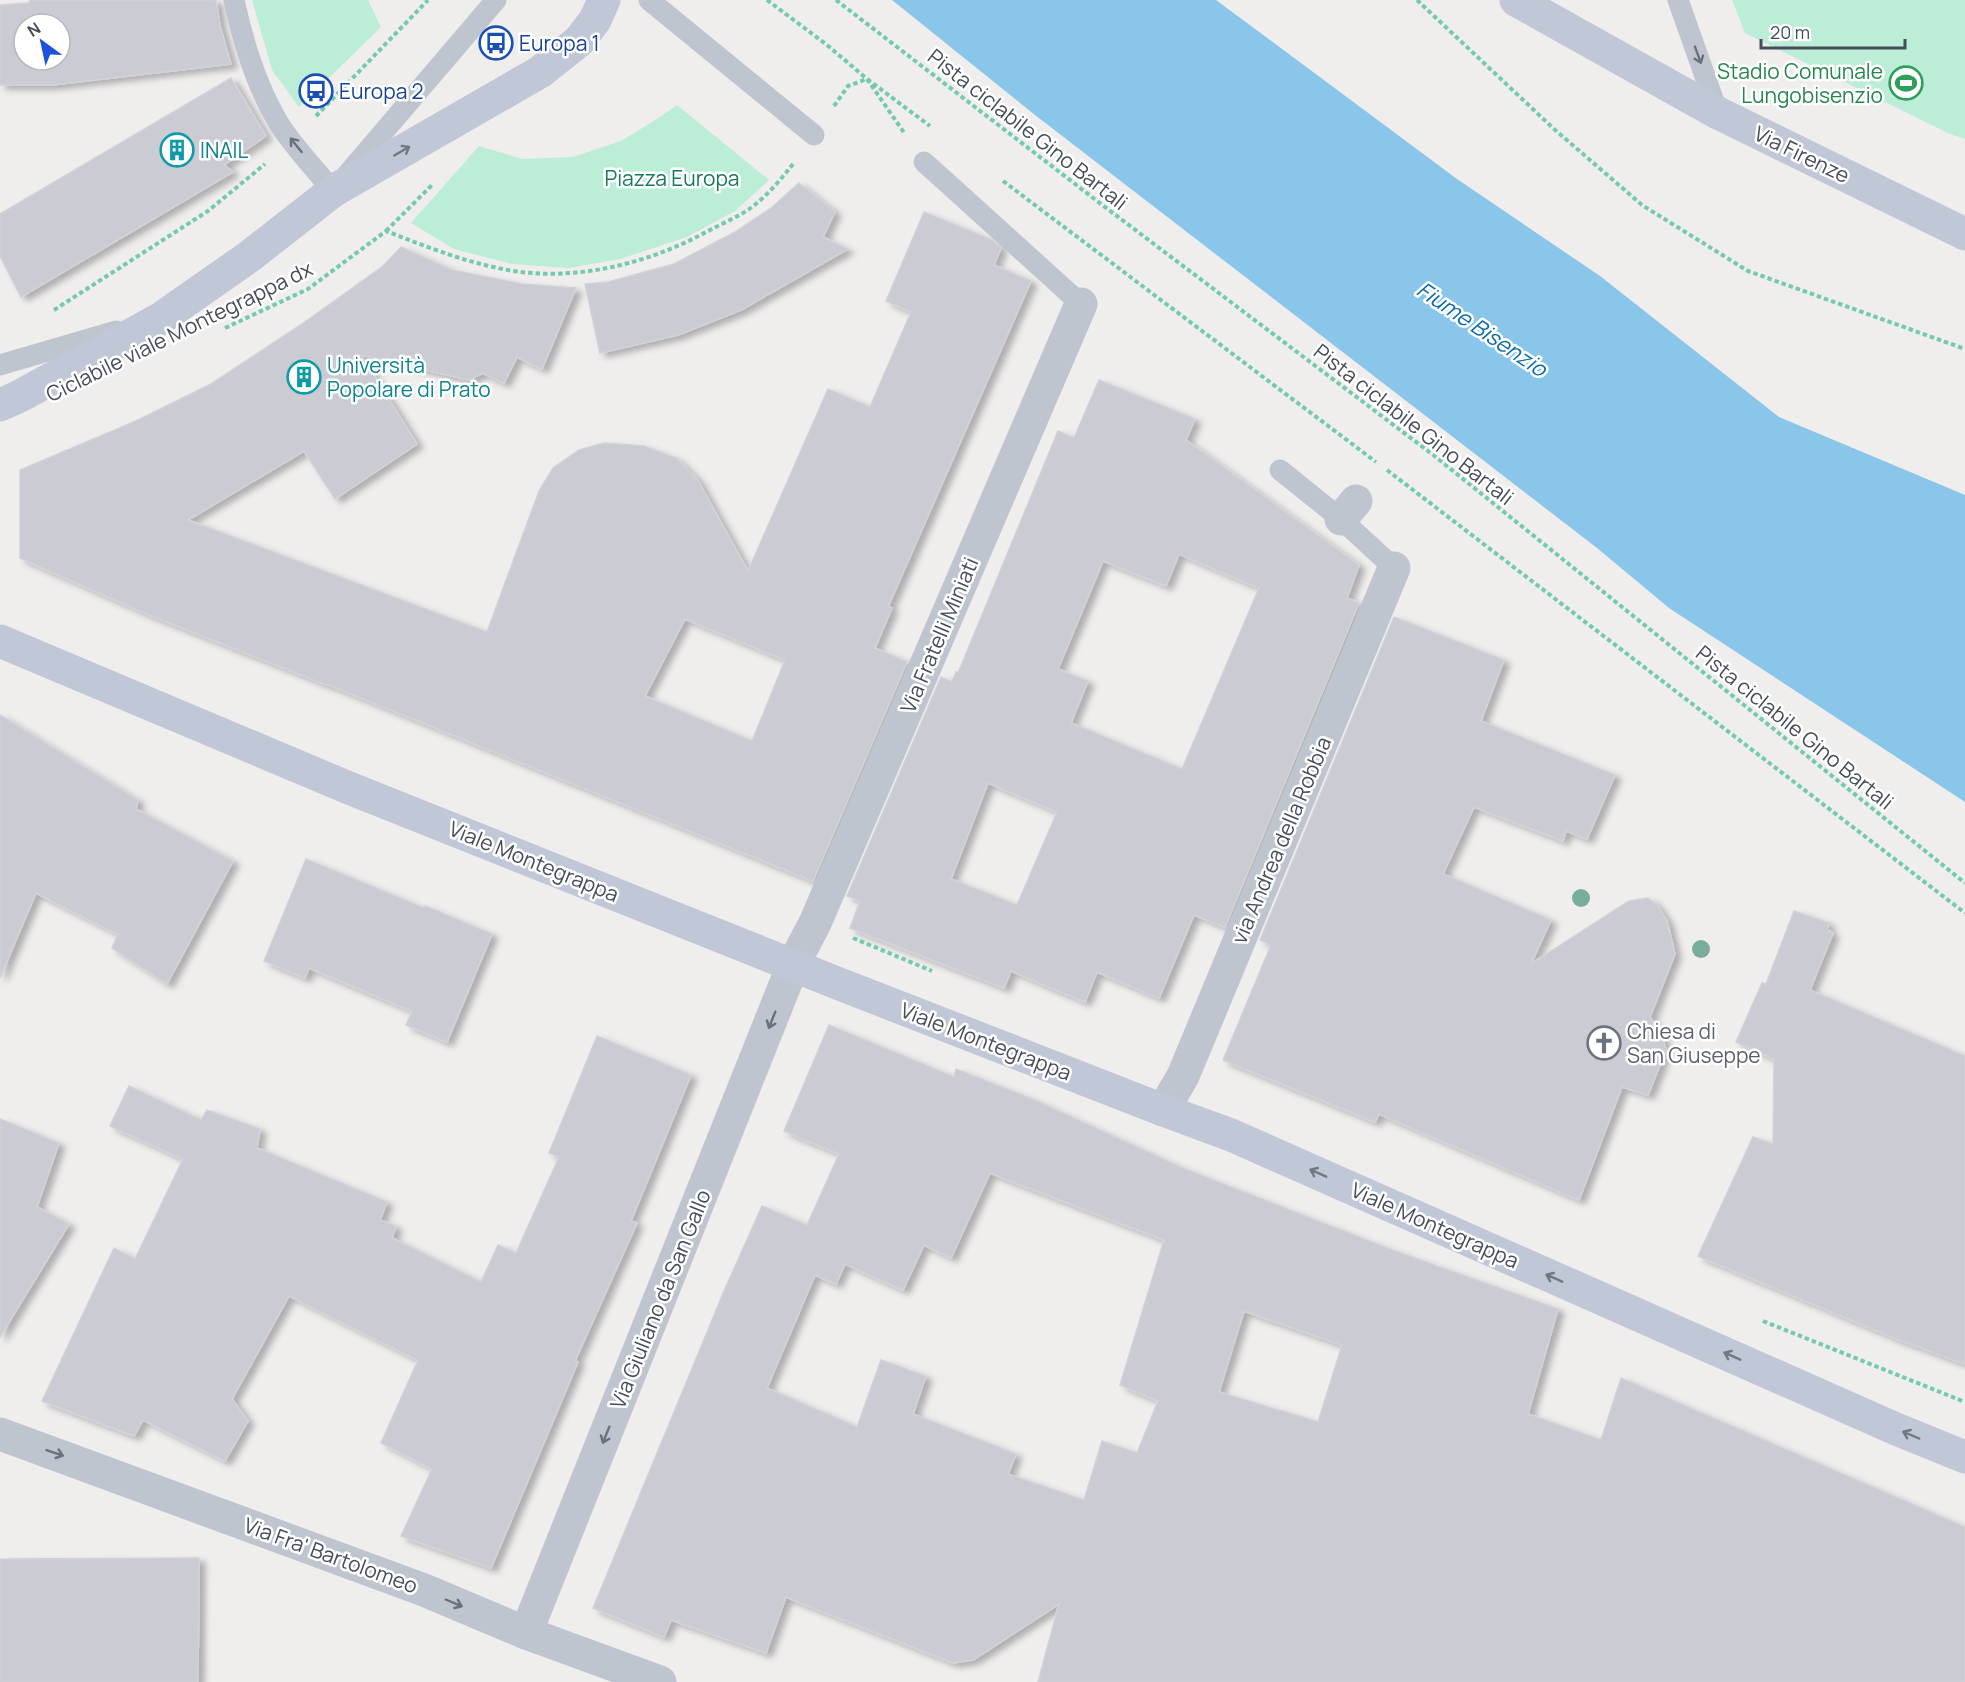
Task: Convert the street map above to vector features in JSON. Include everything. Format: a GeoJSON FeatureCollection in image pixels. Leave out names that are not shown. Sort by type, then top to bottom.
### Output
{"type":"FeatureCollection","features":[{"type":"Feature","properties":{"kind":"street"},"geometry":{"type":"LineString","coordinates":[[0,405],[30,391],[160,319],[250,256],[333,191],[547,66],[579,41],[595,20],[604,0]]}},
{"type":"Feature","properties":{"kind":"street","name":"Via Firenze"},"geometry":{"type":"LineString","coordinates":[[1516,0],[1718,113],[1965,234]]}},
{"type":"Feature","properties":{"kind":"street","name":"Via Fratelli Miniati"},"geometry":{"type":"LineString","coordinates":[[793,965],[815,923],[1081,304]]}},
{"type":"Feature","properties":{"kind":"street","name":"via Andrea della Robbia"},"geometry":{"type":"LineString","coordinates":[[1163,1110],[1183,1076],[1394,568]]}},
{"type":"Feature","properties":{"kind":"street","name":"Viale Montegrappa"},"geometry":{"type":"LineString","coordinates":[[0,640],[349,788],[793,965],[1231,1135],[1885,1424],[1965,1457]]}},
{"type":"Feature","properties":{"kind":"street","name":"Via Giuliano da San Gallo"},"geometry":{"type":"LineString","coordinates":[[526,1633],[793,965]]}},
{"type":"Feature","properties":{"kind":"street","name":"Via Fra' Bartolomeo"},"geometry":{"type":"LineString","coordinates":[[0,1434],[424,1590],[526,1633],[660,1682]]}},
{"type":"Feature","properties":{"kind":"lane"},"geometry":{"type":"LineString","coordinates":[[234,0],[256,80],[279,123],[333,191],[496,0]]}},
{"type":"Feature","properties":{"kind":"lane"},"geometry":{"type":"LineString","coordinates":[[649,0],[814,135]]}},
{"type":"Feature","properties":{"kind":"lane"},"geometry":{"type":"LineString","coordinates":[[1678,0],[1718,113]]}},
{"type":"Feature","properties":{"kind":"lane"},"geometry":{"type":"LineString","coordinates":[[924,162],[1081,304]]}},
{"type":"Feature","properties":{"kind":"lane"},"geometry":{"type":"LineString","coordinates":[[0,365],[160,319]]}},
{"type":"Feature","properties":{"kind":"lane"},"geometry":{"type":"LineString","coordinates":[[1280,470],[1348,510],[1394,568]]}},
{"type":"Feature","properties":{"kind":"path"},"geometry":{"type":"LineString","coordinates":[[48,313],[208,211],[292,140],[428,0]]}},
{"type":"Feature","properties":{"kind":"path"},"geometry":{"type":"LineString","coordinates":[[767,0],[867,79],[924,162]]}},
{"type":"Feature","properties":{"kind":"path","name":"Pista ciclabile Gino Bartali"},"geometry":{"type":"LineString","coordinates":[[836,0],[1432,454],[1965,883]]}},
{"type":"Feature","properties":{"kind":"path"},"geometry":{"type":"LineString","coordinates":[[1417,0],[1554,129],[1642,205],[1748,271],[1965,350]]}},
{"type":"Feature","properties":{"kind":"path","name":"Ciclabile viale Montegrappa dx"},"geometry":{"type":"LineString","coordinates":[[224,328],[308,289],[386,231],[431,249],[499,269],[551,274],[612,268],[680,246],[752,207],[781,180],[814,135]]}},
{"type":"Feature","properties":{"kind":"green space"},"geometry":{"type":"Polygon","coordinates":[[[252,0],[368,0],[381,27],[299,107],[272,70],[252,0]]]}},
{"type":"Feature","properties":{"kind":"green space","name":"Stadio Comunale Lungobisenzio"},"geometry":{"type":"Polygon","coordinates":[[[1732,0],[1965,0],[1965,139],[1948,133],[1745,33],[1732,0]]]}},
{"type":"Feature","properties":{"kind":"green space","name":"Piazza Europa"},"geometry":{"type":"Polygon","coordinates":[[[677,105],[769,180],[735,211],[687,237],[620,259],[569,268],[512,264],[454,249],[411,223],[479,146],[522,159],[573,157],[621,141],[677,105]]]}},
{"type":"Feature","properties":{"kind":"water","name":"Fiume Bisenzio"},"geometry":{"type":"Polygon","coordinates":[[[892,0],[1216,0],[1457,179],[1600,276],[1779,417],[1965,495],[1965,802],[1669,608],[1597,548],[1035,115],[892,0]]]}},
{"type":"Feature","properties":{"kind":"building"},"geometry":{"type":"Polygon","coordinates":[[[30,0],[216,0],[220,26],[231,64],[52,85],[0,85],[0,5],[29,3],[30,0]]]}},
{"type":"Feature","properties":{"kind":"building"},"geometry":{"type":"Polygon","coordinates":[[[231,78],[266,136],[224,165],[233,172],[21,297],[0,256],[0,214],[231,78]]]}},
{"type":"Feature","properties":{"kind":"building"},"geometry":{"type":"Polygon","coordinates":[[[799,183],[835,212],[823,237],[848,249],[741,310],[678,335],[600,353],[585,284],[608,282],[674,264],[735,232],[771,208],[799,183]]]}},
{"type":"Feature","properties":{"kind":"building"},"geometry":{"type":"Polygon","coordinates":[[[924,212],[992,240],[1001,248],[994,265],[1031,281],[888,607],[892,608],[875,648],[907,662],[813,881],[327,684],[147,614],[20,558],[20,470],[136,421],[211,384],[302,324],[383,266],[401,247],[452,270],[523,284],[576,288],[542,369],[517,357],[504,383],[483,373],[469,380],[361,355],[417,444],[335,499],[304,451],[188,520],[487,632],[539,491],[553,468],[579,450],[604,443],[644,446],[676,458],[697,479],[748,571],[828,389],[870,407],[911,312],[886,301],[924,212]],[[685,619],[645,696],[752,741],[785,660],[685,619]]]}},
{"type":"Feature","properties":{"kind":"building"},"geometry":{"type":"Polygon","coordinates":[[[1099,380],[1195,419],[1186,440],[1359,565],[1347,598],[1359,603],[1225,927],[1194,915],[1159,998],[1097,972],[1085,1002],[1011,971],[1004,988],[850,928],[860,901],[847,896],[941,677],[952,682],[956,672],[958,673],[1058,431],[1074,438],[1099,380]],[[1179,554],[1166,586],[1103,561],[1058,669],[1088,681],[1071,723],[1182,769],[1259,588],[1179,554]],[[988,783],[951,879],[1017,905],[1057,812],[988,783]]]}},
{"type":"Feature","properties":{"kind":"building"},"geometry":{"type":"Polygon","coordinates":[[[1394,617],[1504,660],[1481,721],[1615,775],[1587,839],[1566,831],[1563,841],[1474,807],[1443,874],[1551,920],[1531,964],[1629,901],[1648,898],[1657,905],[1667,921],[1675,954],[1650,1017],[1662,1036],[1666,1050],[1648,1095],[1622,1087],[1579,1200],[1379,1114],[1375,1122],[1223,1060],[1271,945],[1260,940],[1394,617]]]}},
{"type":"Feature","properties":{"kind":"building"},"geometry":{"type":"Polygon","coordinates":[[[0,715],[138,800],[136,809],[233,861],[167,984],[112,948],[118,934],[36,893],[0,978],[0,715]]]}},
{"type":"Feature","properties":{"kind":"building"},"geometry":{"type":"Polygon","coordinates":[[[306,859],[492,934],[447,1042],[406,1025],[412,1011],[309,968],[305,978],[264,961],[306,859]]]}},
{"type":"Feature","properties":{"kind":"building"},"geometry":{"type":"Polygon","coordinates":[[[1794,911],[1829,923],[1827,929],[1833,933],[1810,990],[1965,1056],[1965,1364],[1897,1339],[1698,1256],[1753,1137],[1773,1144],[1774,1059],[1736,1042],[1762,983],[1766,984],[1794,911]]]}},
{"type":"Feature","properties":{"kind":"building"},"geometry":{"type":"Polygon","coordinates":[[[829,1025],[954,1077],[956,1069],[1032,1099],[1185,1169],[1395,1251],[1558,1309],[1528,1414],[1601,1440],[1621,1378],[1965,1527],[1965,1682],[1038,1682],[1059,1604],[973,1660],[953,1663],[786,1597],[766,1653],[671,1620],[664,1637],[593,1608],[724,1291],[762,1206],[807,1225],[839,1154],[784,1131],[829,1025]],[[990,1173],[951,1258],[924,1245],[903,1290],[845,1264],[836,1284],[815,1275],[767,1388],[857,1427],[881,1360],[926,1376],[913,1414],[1016,1454],[1008,1474],[1084,1500],[1102,1441],[1137,1453],[1158,1401],[1120,1385],[1164,1240],[990,1173]],[[1244,1311],[1219,1392],[1318,1422],[1342,1345],[1244,1311]]]}},
{"type":"Feature","properties":{"kind":"building"},"geometry":{"type":"Polygon","coordinates":[[[597,1036],[691,1075],[631,1221],[637,1223],[575,1361],[578,1362],[491,1568],[401,1536],[432,1469],[381,1443],[418,1360],[289,1296],[232,1399],[248,1421],[225,1461],[143,1420],[134,1436],[42,1401],[114,1248],[135,1259],[183,1159],[110,1126],[129,1086],[201,1120],[207,1110],[260,1129],[257,1148],[387,1202],[380,1220],[396,1226],[392,1238],[481,1282],[498,1245],[516,1253],[559,1157],[549,1153],[597,1036]]]}},
{"type":"Feature","properties":{"kind":"building"},"geometry":{"type":"Polygon","coordinates":[[[0,1119],[59,1143],[37,1207],[69,1224],[0,1337],[0,1119]]]}},
{"type":"Feature","properties":{"kind":"building"},"geometry":{"type":"Polygon","coordinates":[[[199,1558],[198,1682],[0,1682],[0,1559],[199,1558]]]}},
{"type":"Feature","properties":{"kind":"place","name":"Europa 1"},"geometry":{"type":"Point","coordinates":[496,43]}},
{"type":"Feature","properties":{"kind":"place","name":"Stadio Comunale Lungobisenzio"},"geometry":{"type":"Point","coordinates":[1906,83]}},
{"type":"Feature","properties":{"kind":"place","name":"Europa 2"},"geometry":{"type":"Point","coordinates":[316,91]}},
{"type":"Feature","properties":{"kind":"place","name":"INAIL"},"geometry":{"type":"Point","coordinates":[177,150]}},
{"type":"Feature","properties":{"kind":"place","name":"Università Popolare di Prato"},"geometry":{"type":"Point","coordinates":[304,377]}},
{"type":"Feature","properties":{"kind":"place","name":"Chiesa di San Giuseppe"},"geometry":{"type":"Point","coordinates":[1604,1043]}}]}
